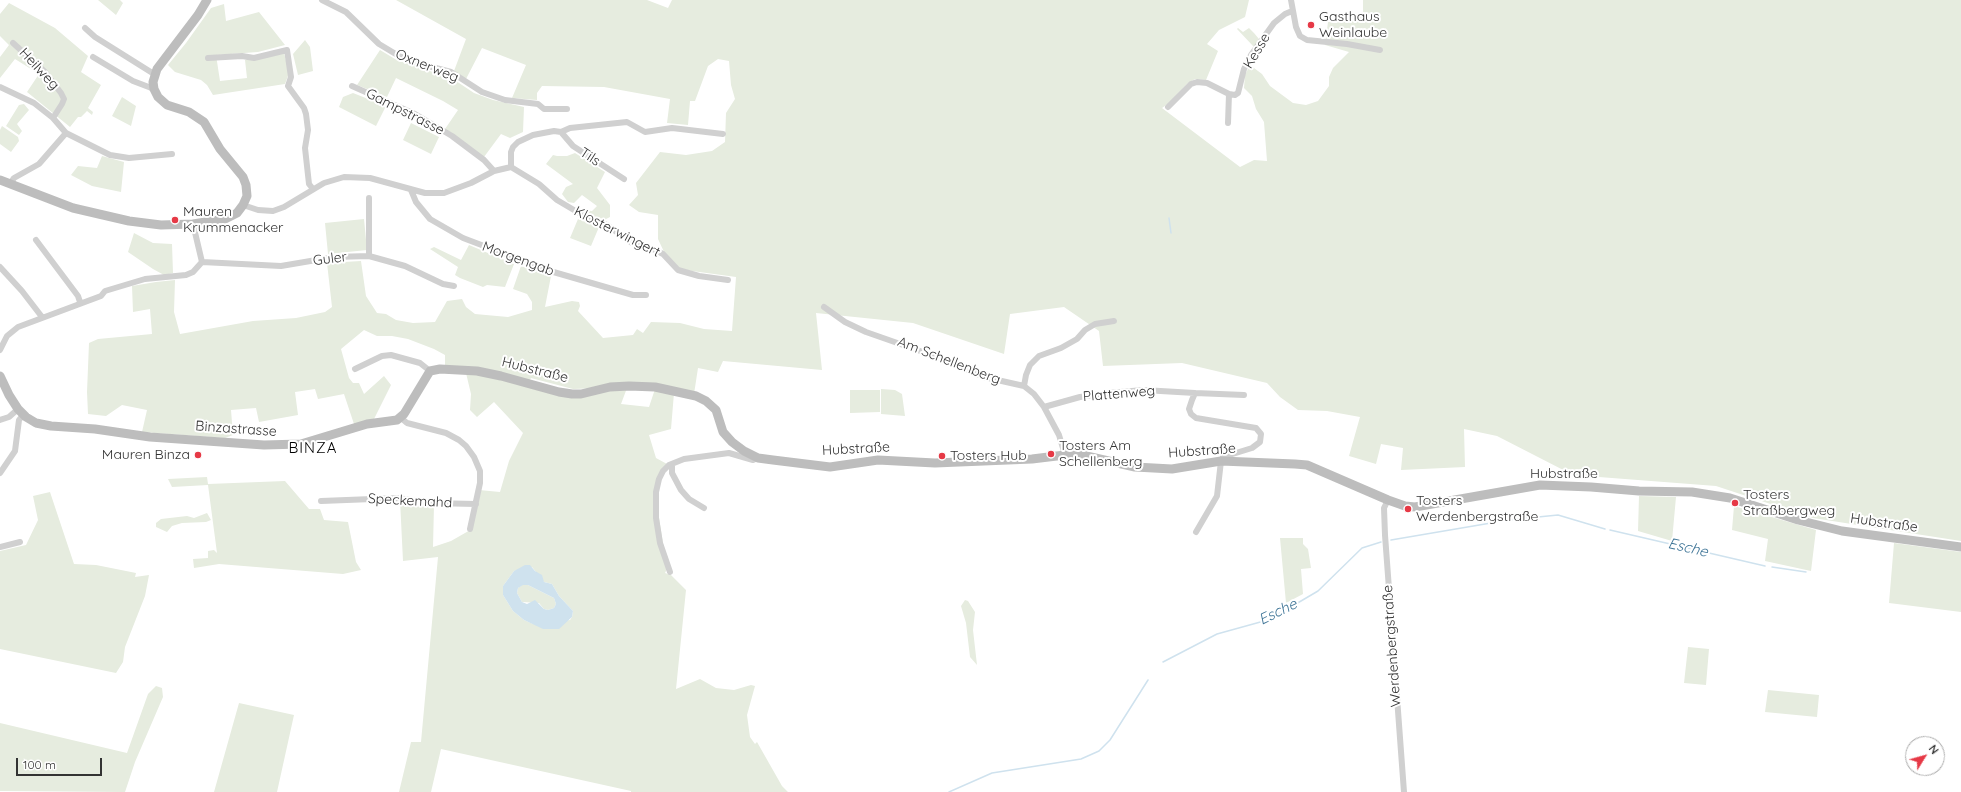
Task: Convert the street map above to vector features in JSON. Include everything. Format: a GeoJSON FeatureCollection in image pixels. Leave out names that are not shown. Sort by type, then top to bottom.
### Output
{"type":"FeatureCollection","features":[{"type":"Feature","properties":{"kind":"street"},"geometry":{"type":"LineString","coordinates":[[0,180],[56,203],[99,216],[161,225],[193,224],[225,219],[237,213],[243,205],[247,191],[245,181],[220,149],[207,126],[197,116],[167,105],[158,97],[154,89],[154,74],[198,15],[205,0]]}},
{"type":"Feature","properties":{"kind":"street","name":"Oxnerweg"},"geometry":{"type":"LineString","coordinates":[[322,0],[346,12],[379,44],[403,58],[451,72],[482,92],[505,100],[538,104],[544,109],[566,109]]}},
{"type":"Feature","properties":{"kind":"street"},"geometry":{"type":"LineString","coordinates":[[1291,0],[1292,11],[1298,32],[1300,36],[1307,40],[1347,44],[1380,50]]}},
{"type":"Feature","properties":{"kind":"street","name":"Kesse"},"geometry":{"type":"LineString","coordinates":[[1229,94],[1235,95],[1238,93],[1246,64],[1274,23],[1284,14],[1292,11]]}},
{"type":"Feature","properties":{"kind":"street"},"geometry":{"type":"LineString","coordinates":[[85,28],[95,37],[154,74]]}},
{"type":"Feature","properties":{"kind":"street","name":"Heilweg"},"geometry":{"type":"LineString","coordinates":[[13,42],[45,72],[64,98],[53,118]]}},
{"type":"Feature","properties":{"kind":"street"},"geometry":{"type":"LineString","coordinates":[[208,58],[242,56],[254,58],[287,50],[292,77],[288,86],[304,108],[306,114],[308,130],[305,148],[309,184],[313,189]]}},
{"type":"Feature","properties":{"kind":"street"},"geometry":{"type":"LineString","coordinates":[[92,57],[133,81],[154,89]]}},
{"type":"Feature","properties":{"kind":"street"},"geometry":{"type":"LineString","coordinates":[[1168,107],[1191,84],[1197,82],[1207,83],[1229,94],[1228,123]]}},
{"type":"Feature","properties":{"kind":"street","name":"Gampstrasse"},"geometry":{"type":"LineString","coordinates":[[352,86],[415,114],[452,136],[484,160],[494,171]]}},
{"type":"Feature","properties":{"kind":"street"},"geometry":{"type":"LineString","coordinates":[[0,88],[34,103],[53,118],[66,133],[110,155],[129,158],[172,154]]}},
{"type":"Feature","properties":{"kind":"street"},"geometry":{"type":"LineString","coordinates":[[243,205],[258,210],[273,211],[284,208],[313,189],[334,179],[355,176],[370,178],[425,193],[444,193],[471,183],[494,171],[512,166],[511,152],[513,147],[518,142],[533,135],[554,131],[561,132],[570,128],[627,122],[645,132],[672,128],[723,134]]}},
{"type":"Feature","properties":{"kind":"street","name":"Tils"},"geometry":{"type":"LineString","coordinates":[[561,132],[573,146],[624,179]]}},
{"type":"Feature","properties":{"kind":"street"},"geometry":{"type":"LineString","coordinates":[[10,184],[14,178],[39,164],[66,133]]}},
{"type":"Feature","properties":{"kind":"street","name":"Klosterwingert"},"geometry":{"type":"LineString","coordinates":[[512,166],[539,184],[557,200],[579,213],[607,225],[632,243],[663,254],[678,270],[699,276],[728,280]]}},
{"type":"Feature","properties":{"kind":"street","name":"Morgengab"},"geometry":{"type":"LineString","coordinates":[[411,190],[416,202],[430,220],[463,238],[550,271],[633,295],[646,295]]}},
{"type":"Feature","properties":{"kind":"street"},"geometry":{"type":"LineString","coordinates":[[369,198],[369,256]]}},
{"type":"Feature","properties":{"kind":"street"},"geometry":{"type":"LineString","coordinates":[[0,350],[4,340],[10,332],[18,327],[80,302],[101,296],[105,291],[130,282],[156,277],[186,275],[194,272],[202,262],[193,224]]}},
{"type":"Feature","properties":{"kind":"street"},"geometry":{"type":"LineString","coordinates":[[36,240],[78,296],[80,302]]}},
{"type":"Feature","properties":{"kind":"street","name":"Guler"},"geometry":{"type":"LineString","coordinates":[[202,262],[281,266],[334,257],[369,256],[405,266],[443,284],[454,286]]}},
{"type":"Feature","properties":{"kind":"street"},"geometry":{"type":"LineString","coordinates":[[0,268],[22,291],[42,317]]}},
{"type":"Feature","properties":{"kind":"street","name":"Am Schellenberg"},"geometry":{"type":"LineString","coordinates":[[824,307],[845,322],[866,332],[930,354],[984,377],[1024,386]]}},
{"type":"Feature","properties":{"kind":"street"},"geometry":{"type":"LineString","coordinates":[[1065,455],[1059,435],[1044,407],[1034,394],[1024,386],[1026,375],[1030,365],[1039,356],[1061,348],[1077,339],[1085,330],[1095,324],[1114,321]]}},
{"type":"Feature","properties":{"kind":"street"},"geometry":{"type":"LineString","coordinates":[[355,370],[382,356],[391,355],[420,363],[430,371],[401,418],[412,424],[446,434],[458,440],[470,450],[480,470],[480,483],[470,529]]}},
{"type":"Feature","properties":{"kind":"street","name":"Hubstraße"},"geometry":{"type":"LineString","coordinates":[[430,371],[440,369],[501,376],[559,392],[572,394],[581,394],[610,386],[635,386],[655,387],[696,396],[706,401],[716,410],[723,432],[732,442],[744,451],[758,458],[830,467],[878,460],[935,463],[1032,459],[1065,455],[1082,455],[1135,467],[1172,469],[1221,461],[1307,465],[1405,506],[1420,506],[1540,485],[1591,486],[1639,491],[1692,492],[1730,498],[1804,522],[1842,531],[1961,547]]}},
{"type":"Feature","properties":{"kind":"street"},"geometry":{"type":"LineString","coordinates":[[0,376],[9,395],[20,412],[15,451],[0,473]]}},
{"type":"Feature","properties":{"kind":"street","name":"Plattenweg"},"geometry":{"type":"LineString","coordinates":[[1044,407],[1073,398],[1143,390],[1244,395]]}},
{"type":"Feature","properties":{"kind":"street"},"geometry":{"type":"LineString","coordinates":[[1195,393],[1189,408],[1191,414],[1196,418],[1256,428],[1261,434],[1260,442],[1252,448],[1224,457],[1221,461],[1217,496],[1196,532]]}},
{"type":"Feature","properties":{"kind":"street"},"geometry":{"type":"LineString","coordinates":[[0,420],[20,412]]}},
{"type":"Feature","properties":{"kind":"street","name":"Binzastrasse"},"geometry":{"type":"LineString","coordinates":[[20,412],[36,423],[50,426],[95,429],[150,437],[278,446],[301,444],[355,427],[378,422],[393,422],[401,418]]}},
{"type":"Feature","properties":{"kind":"street"},"geometry":{"type":"LineString","coordinates":[[670,572],[658,533],[655,504],[659,479],[663,471],[672,464],[684,459],[729,453],[754,460],[758,458]]}},
{"type":"Feature","properties":{"kind":"street"},"geometry":{"type":"LineString","coordinates":[[672,464],[672,473],[681,490],[689,499],[704,508]]}},
{"type":"Feature","properties":{"kind":"street","name":"Speckemahd"},"geometry":{"type":"LineString","coordinates":[[321,501],[398,498],[430,503],[476,504]]}},
{"type":"Feature","properties":{"kind":"street","name":"Werdenbergstraße"},"geometry":{"type":"LineString","coordinates":[[1388,500],[1384,508],[1385,535],[1404,792]]}},
{"type":"Feature","properties":{"kind":"street"},"geometry":{"type":"LineString","coordinates":[[0,547],[20,542]]}},
{"type":"Feature","properties":{"kind":"shaded area"},"geometry":{"type":"Polygon","coordinates":[[[98,0],[120,0],[123,3],[116,15],[98,0]]]}},
{"type":"Feature","properties":{"kind":"shaded area"},"geometry":{"type":"Polygon","coordinates":[[[396,0],[647,0],[668,8],[672,0],[1249,0],[1245,17],[1219,30],[1207,44],[1218,51],[1206,80],[1195,79],[1187,84],[1169,103],[1162,108],[1240,167],[1254,160],[1267,161],[1264,122],[1256,109],[1252,96],[1244,88],[1245,75],[1250,65],[1262,74],[1270,86],[1293,103],[1306,105],[1318,101],[1329,86],[1329,77],[1333,68],[1349,52],[1325,45],[1328,22],[1348,22],[1363,16],[1363,0],[1961,0],[1961,541],[1813,518],[1716,486],[1573,475],[1497,436],[1464,429],[1465,467],[1401,470],[1403,448],[1381,444],[1376,464],[1349,456],[1360,417],[1327,411],[1298,410],[1280,397],[1267,383],[1182,363],[1103,366],[1099,331],[1064,307],[1010,314],[1004,354],[913,323],[816,313],[822,370],[723,361],[718,372],[698,368],[694,394],[655,386],[573,389],[531,378],[529,382],[445,369],[445,355],[434,349],[408,339],[392,336],[377,336],[364,330],[341,349],[349,378],[353,383],[359,383],[364,394],[384,376],[391,385],[374,419],[354,424],[344,394],[318,399],[315,389],[295,392],[298,415],[259,422],[256,408],[231,410],[233,435],[225,438],[142,432],[147,410],[122,405],[106,416],[88,414],[87,392],[89,343],[98,339],[152,334],[150,309],[133,312],[132,286],[156,282],[175,280],[174,312],[180,334],[253,321],[296,318],[325,312],[332,307],[327,263],[361,261],[366,296],[377,313],[386,314],[396,320],[413,323],[435,322],[447,301],[462,299],[466,307],[475,314],[508,317],[532,310],[532,302],[527,294],[513,289],[521,266],[551,276],[545,307],[572,301],[579,302],[580,306],[578,311],[603,338],[633,335],[637,329],[643,333],[651,322],[680,323],[704,329],[732,331],[736,277],[685,270],[675,266],[665,254],[658,239],[658,215],[639,212],[629,205],[638,195],[636,183],[660,152],[686,155],[712,151],[725,142],[726,113],[735,99],[731,85],[729,61],[718,59],[708,66],[695,101],[690,101],[688,125],[667,123],[670,99],[604,87],[542,86],[537,93],[537,100],[512,98],[526,65],[482,48],[466,79],[454,71],[466,39],[396,0]]]}},
{"type":"Feature","properties":{"kind":"shaded area"},"geometry":{"type":"Polygon","coordinates":[[[9,3],[55,28],[88,56],[81,72],[101,85],[88,108],[93,112],[92,115],[87,111],[81,117],[78,117],[70,127],[27,92],[39,74],[15,59],[0,78],[0,57],[9,45],[0,36],[0,14],[9,3]]]}},
{"type":"Feature","properties":{"kind":"shaded area"},"geometry":{"type":"Polygon","coordinates":[[[224,4],[226,21],[259,12],[285,45],[258,52],[216,55],[220,81],[247,78],[245,60],[284,53],[289,73],[285,84],[213,95],[207,85],[201,80],[175,72],[168,65],[211,8],[224,4]]]}},
{"type":"Feature","properties":{"kind":"shaded area"},"geometry":{"type":"Polygon","coordinates":[[[1238,28],[1243,32],[1249,28],[1254,33],[1259,39],[1256,46],[1253,46],[1237,29],[1238,28]]]}},
{"type":"Feature","properties":{"kind":"shaded area"},"geometry":{"type":"Polygon","coordinates":[[[305,40],[310,47],[313,71],[298,75],[293,54],[305,40]]]}},
{"type":"Feature","properties":{"kind":"shaded area"},"geometry":{"type":"Polygon","coordinates":[[[380,50],[395,59],[453,79],[474,93],[493,100],[524,107],[523,132],[510,138],[501,134],[484,157],[445,129],[458,110],[443,101],[396,78],[387,97],[357,85],[380,50]]]}},
{"type":"Feature","properties":{"kind":"shaded area"},"geometry":{"type":"Polygon","coordinates":[[[353,93],[386,106],[376,126],[339,107],[343,97],[353,93]]]}},
{"type":"Feature","properties":{"kind":"shaded area"},"geometry":{"type":"Polygon","coordinates":[[[122,97],[136,106],[131,126],[112,116],[122,97]]]}},
{"type":"Feature","properties":{"kind":"shaded area"},"geometry":{"type":"Polygon","coordinates":[[[24,104],[29,110],[17,124],[22,131],[19,135],[6,126],[19,105],[24,104]]]}},
{"type":"Feature","properties":{"kind":"shaded area"},"geometry":{"type":"Polygon","coordinates":[[[411,123],[439,137],[431,154],[403,140],[411,123]]]}},
{"type":"Feature","properties":{"kind":"shaded area"},"geometry":{"type":"Polygon","coordinates":[[[2,126],[18,137],[19,141],[11,152],[0,144],[0,130],[2,126]]]}},
{"type":"Feature","properties":{"kind":"shaded area"},"geometry":{"type":"Polygon","coordinates":[[[575,153],[605,172],[597,188],[610,205],[610,217],[604,220],[586,213],[583,210],[592,211],[597,206],[582,195],[574,203],[568,202],[562,194],[566,187],[573,184],[546,164],[553,155],[567,156],[575,153]]]}},
{"type":"Feature","properties":{"kind":"shaded area"},"geometry":{"type":"Polygon","coordinates":[[[102,156],[124,162],[121,192],[92,186],[71,175],[78,166],[97,168],[102,156]]]}},
{"type":"Feature","properties":{"kind":"shaded area"},"geometry":{"type":"Polygon","coordinates":[[[364,219],[367,250],[328,254],[325,223],[364,219]]]}},
{"type":"Feature","properties":{"kind":"shaded area"},"geometry":{"type":"Polygon","coordinates":[[[578,219],[599,227],[591,246],[570,238],[578,219]]]}},
{"type":"Feature","properties":{"kind":"shaded area"},"geometry":{"type":"Polygon","coordinates":[[[134,233],[153,243],[172,244],[173,273],[164,275],[128,252],[134,233]]]}},
{"type":"Feature","properties":{"kind":"shaded area"},"geometry":{"type":"Polygon","coordinates":[[[469,245],[514,264],[505,287],[487,285],[483,287],[460,278],[455,275],[458,267],[430,249],[434,247],[461,260],[469,245]]]}},
{"type":"Feature","properties":{"kind":"shaded area"},"geometry":{"type":"Polygon","coordinates":[[[466,373],[477,373],[552,392],[627,388],[621,404],[649,407],[655,389],[674,393],[671,429],[649,435],[656,458],[667,464],[655,492],[667,569],[665,573],[671,575],[686,590],[676,689],[700,679],[716,688],[734,690],[751,685],[755,686],[747,715],[750,737],[755,744],[757,742],[782,786],[788,792],[631,792],[441,749],[431,792],[399,792],[411,742],[421,742],[438,557],[403,561],[400,500],[434,505],[433,547],[451,541],[472,529],[479,490],[500,492],[509,461],[523,433],[494,402],[477,417],[470,410],[471,394],[466,373]],[[532,567],[514,571],[503,586],[503,595],[513,611],[524,620],[533,624],[570,620],[573,611],[559,596],[552,584],[544,582],[532,567]]]}},
{"type":"Feature","properties":{"kind":"shaded area"},"geometry":{"type":"Polygon","coordinates":[[[881,389],[895,390],[902,394],[905,416],[881,414],[881,389]]]}},
{"type":"Feature","properties":{"kind":"shaded area"},"geometry":{"type":"Polygon","coordinates":[[[850,390],[880,390],[880,412],[850,413],[850,390]]]}},
{"type":"Feature","properties":{"kind":"shaded area"},"geometry":{"type":"Polygon","coordinates":[[[207,477],[208,484],[285,481],[309,509],[320,509],[324,520],[348,522],[356,562],[361,570],[343,574],[219,564],[194,568],[193,559],[208,558],[208,551],[214,550],[217,553],[208,485],[172,487],[168,479],[207,477]]]}},
{"type":"Feature","properties":{"kind":"shaded area"},"geometry":{"type":"Polygon","coordinates":[[[50,492],[74,564],[96,565],[136,573],[135,577],[149,575],[145,596],[125,647],[123,662],[116,673],[0,649],[0,551],[26,545],[38,520],[33,496],[50,492]]]}},
{"type":"Feature","properties":{"kind":"shaded area"},"geometry":{"type":"Polygon","coordinates":[[[1639,496],[1676,497],[1672,541],[1638,531],[1639,496]]]}},
{"type":"Feature","properties":{"kind":"shaded area"},"geometry":{"type":"Polygon","coordinates":[[[1734,506],[1816,530],[1811,571],[1765,561],[1768,539],[1732,530],[1734,506]]]}},
{"type":"Feature","properties":{"kind":"shaded area"},"geometry":{"type":"Polygon","coordinates":[[[207,513],[211,520],[206,522],[182,523],[172,526],[167,532],[156,527],[156,523],[161,519],[187,516],[194,518],[207,513]]]}},
{"type":"Feature","properties":{"kind":"shaded area"},"geometry":{"type":"Polygon","coordinates":[[[1280,538],[1303,538],[1303,544],[1308,549],[1311,568],[1301,569],[1303,594],[1286,603],[1280,538]]]}},
{"type":"Feature","properties":{"kind":"shaded area"},"geometry":{"type":"Polygon","coordinates":[[[1894,543],[1961,552],[1961,612],[1889,603],[1894,543]]]}},
{"type":"Feature","properties":{"kind":"shaded area"},"geometry":{"type":"Polygon","coordinates":[[[522,585],[528,585],[554,598],[556,604],[554,608],[548,610],[544,609],[539,603],[522,602],[517,593],[518,588],[522,585]]]}},
{"type":"Feature","properties":{"kind":"shaded area"},"geometry":{"type":"Polygon","coordinates":[[[965,600],[968,601],[975,612],[973,630],[977,665],[970,657],[966,623],[961,606],[965,600]]]}},
{"type":"Feature","properties":{"kind":"shaded area"},"geometry":{"type":"Polygon","coordinates":[[[1688,647],[1709,649],[1706,685],[1684,683],[1688,647]]]}},
{"type":"Feature","properties":{"kind":"shaded area"},"geometry":{"type":"Polygon","coordinates":[[[156,686],[162,688],[163,697],[135,762],[125,792],[0,791],[0,723],[127,753],[148,694],[156,686]]]}},
{"type":"Feature","properties":{"kind":"shaded area"},"geometry":{"type":"Polygon","coordinates":[[[1768,690],[1819,695],[1817,717],[1765,712],[1768,690]]]}},
{"type":"Feature","properties":{"kind":"shaded area"},"geometry":{"type":"Polygon","coordinates":[[[239,703],[294,715],[277,792],[214,792],[239,703]]]}},
{"type":"Feature","properties":{"kind":"water"},"geometry":{"type":"Polygon","coordinates":[[[525,565],[530,565],[535,571],[542,575],[544,582],[552,584],[559,596],[573,611],[572,617],[559,629],[543,629],[524,620],[513,611],[503,595],[503,586],[514,571],[525,565]],[[523,585],[518,588],[517,593],[522,602],[527,604],[535,600],[544,609],[548,610],[554,608],[556,604],[554,598],[528,585],[523,585]]]}},
{"type":"Feature","properties":{"kind":"waterway"},"geometry":{"type":"LineString","coordinates":[[1169,218],[1171,233]]}},
{"type":"Feature","properties":{"kind":"waterway","name":"Esche"},"geometry":{"type":"LineString","coordinates":[[1498,521],[1558,515],[1605,529]]}},
{"type":"Feature","properties":{"kind":"waterway","name":"Esche"},"geometry":{"type":"LineString","coordinates":[[1391,540],[1491,523]]}},
{"type":"Feature","properties":{"kind":"waterway","name":"Esche"},"geometry":{"type":"LineString","coordinates":[[1610,530],[1765,566]]}},
{"type":"Feature","properties":{"kind":"waterway","name":"Esche"},"geometry":{"type":"LineString","coordinates":[[1163,662],[1217,634],[1264,621],[1284,611],[1318,591],[1362,548],[1381,542]]}},
{"type":"Feature","properties":{"kind":"waterway","name":"Esche"},"geometry":{"type":"LineString","coordinates":[[1772,567],[1806,572]]}},
{"type":"Feature","properties":{"kind":"waterway","name":"Esche"},"geometry":{"type":"LineString","coordinates":[[949,792],[992,773],[1081,759],[1099,751],[1110,740],[1148,680]]}},
{"type":"Feature","properties":{"kind":"place","name":"Gasthaus Weinlaube"},"geometry":{"type":"Point","coordinates":[1311,25]}},
{"type":"Feature","properties":{"kind":"place","name":"Mauren Krummenacker"},"geometry":{"type":"Point","coordinates":[175,220]}},
{"type":"Feature","properties":{"kind":"place","name":"Tosters Am Schellenberg"},"geometry":{"type":"Point","coordinates":[1051,454]}},
{"type":"Feature","properties":{"kind":"place","name":"Mauren Binza"},"geometry":{"type":"Point","coordinates":[198,455]}},
{"type":"Feature","properties":{"kind":"place","name":"Tosters Hub"},"geometry":{"type":"Point","coordinates":[942,456]}},
{"type":"Feature","properties":{"kind":"place","name":"Tosters Straßbergweg"},"geometry":{"type":"Point","coordinates":[1735,503]}},
{"type":"Feature","properties":{"kind":"place","name":"Tosters Werdenbergstraße"},"geometry":{"type":"Point","coordinates":[1408,509]}},
{"type":"Feature","properties":{"kind":"district","name":"BINZA"},"geometry":{"type":"Point","coordinates":[313,448]}}]}
